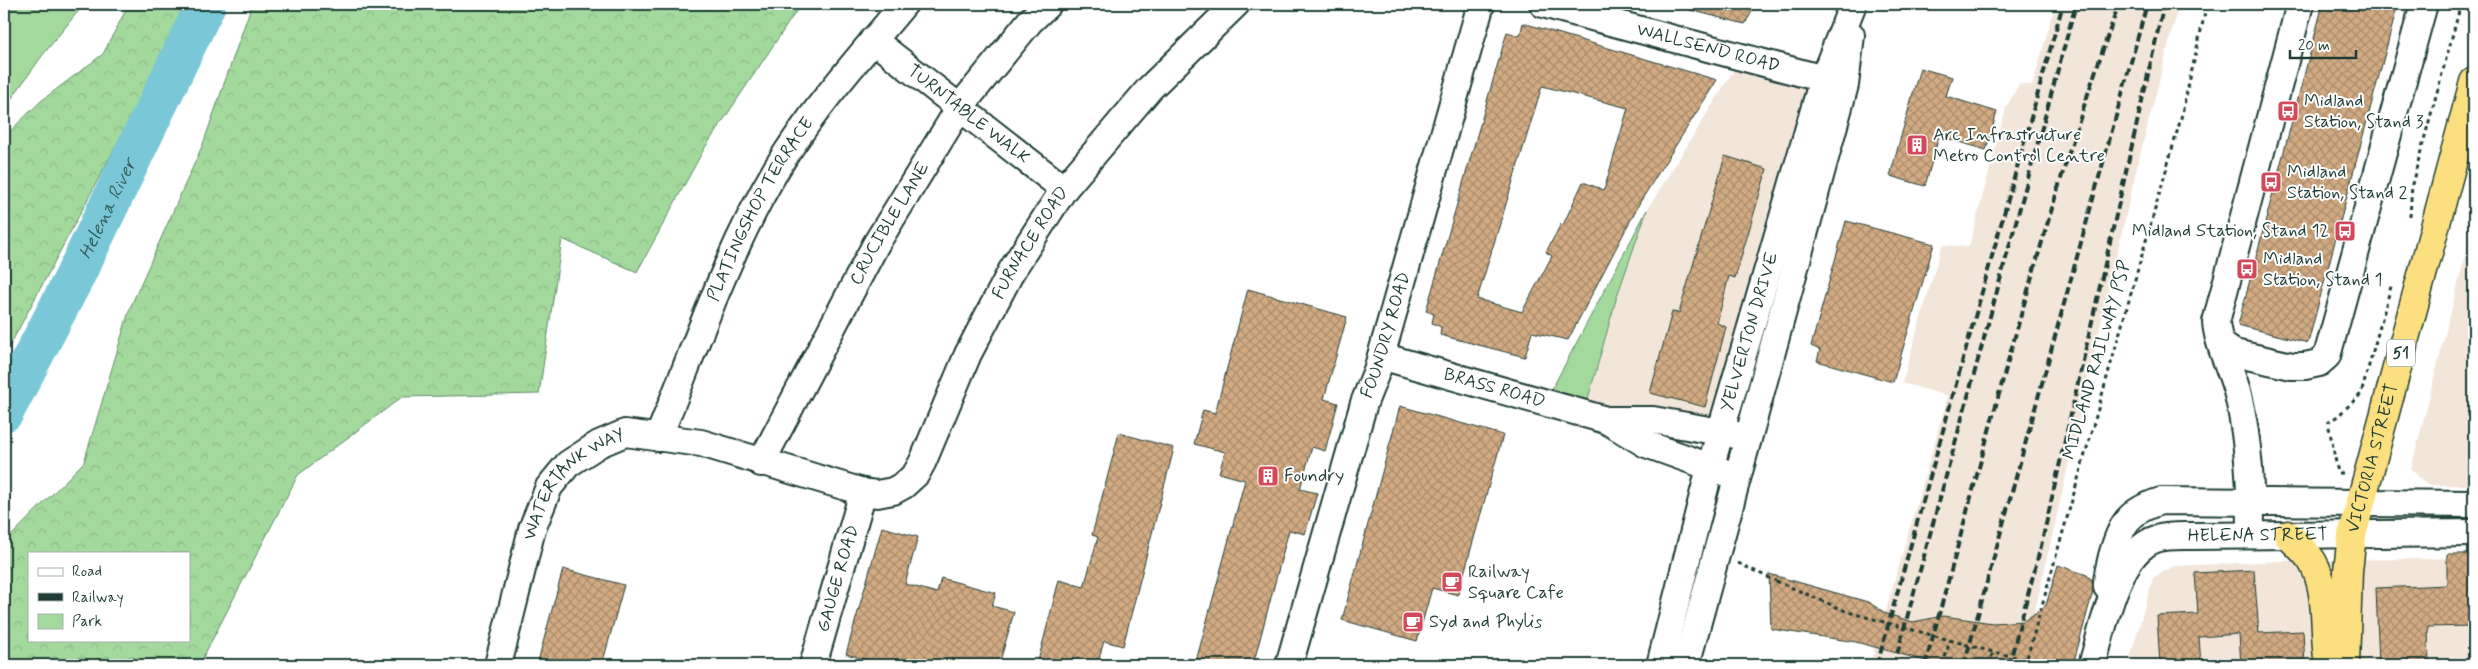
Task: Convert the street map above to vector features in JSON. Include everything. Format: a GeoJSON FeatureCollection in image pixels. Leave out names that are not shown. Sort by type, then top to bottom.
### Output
{"type":"FeatureCollection","features":[{"type":"Feature","properties":{"kind":"highway","name":"VICTORIA STREET"},"geometry":{"type":"LineString","coordinates":[[2345,665],[2348,571],[2352,535],[2465,146],[2474,82]]}},
{"type":"Feature","properties":{"kind":"highway"},"geometry":{"type":"LineString","coordinates":[[2288,535],[2306,554],[2318,573],[2323,597],[2329,665]]}},
{"type":"Feature","properties":{"kind":"street","name":"PLATINGSHOP TERRACE"},"geometry":{"type":"LineString","coordinates":[[658,438],[736,248],[777,169],[810,118],[904,4]]}},
{"type":"Feature","properties":{"kind":"street","name":"CRUCIBLE LANE"},"geometry":{"type":"LineString","coordinates":[[760,463],[876,244],[960,107],[1030,21],[1048,4]]}},
{"type":"Feature","properties":{"kind":"street","name":"FURNACE ROAD"},"geometry":{"type":"LineString","coordinates":[[863,492],[893,492],[916,474],[972,346],[1012,270],[1064,189],[1150,88],[1236,4]]}},
{"type":"Feature","properties":{"kind":"street","name":"FOUNDRY ROAD"},"geometry":{"type":"LineString","coordinates":[[1289,665],[1364,403],[1381,356],[1481,4]]}},
{"type":"Feature","properties":{"kind":"street","name":"WALLSEND ROAD"},"geometry":{"type":"LineString","coordinates":[[1543,4],[1834,82]]}},
{"type":"Feature","properties":{"kind":"street","name":"YELVERTON DRIVE"},"geometry":{"type":"LineString","coordinates":[[1686,665],[1750,437],[1834,82],[1855,4]]}},
{"type":"Feature","properties":{"kind":"street"},"geometry":{"type":"LineString","coordinates":[[2251,535],[2251,502],[2246,433],[2239,397],[2222,345],[2217,336],[2216,322],[2300,4]]}},
{"type":"Feature","properties":{"kind":"street"},"geometry":{"type":"LineString","coordinates":[[2222,345],[2234,354],[2292,366],[2319,363],[2327,356],[2424,4]]}},
{"type":"Feature","properties":{"kind":"street","name":"TURNTABLE WALK"},"geometry":{"type":"LineString","coordinates":[[873,40],[1064,189]]}},
{"type":"Feature","properties":{"kind":"street","name":"YELVERTON DRIVE"},"geometry":{"type":"LineString","coordinates":[[1660,665],[1720,432],[1834,82]]}},
{"type":"Feature","properties":{"kind":"street","name":"BRASS ROAD"},"geometry":{"type":"LineString","coordinates":[[1381,356],[1606,420],[1646,444],[1739,477]]}},
{"type":"Feature","properties":{"kind":"street","name":"BRASS ROAD"},"geometry":{"type":"LineString","coordinates":[[1606,420],[1653,420],[1750,437]]}},
{"type":"Feature","properties":{"kind":"street","name":"WATERTANK WAY"},"geometry":{"type":"LineString","coordinates":[[498,665],[532,530],[549,487],[568,464],[599,444],[625,433],[701,443],[760,463],[863,492]]}},
{"type":"Feature","properties":{"kind":"street","name":"GAUGE ROAD"},"geometry":{"type":"LineString","coordinates":[[814,665],[863,492]]}},
{"type":"Feature","properties":{"kind":"street","name":"HELENA STREET"},"geometry":{"type":"LineString","coordinates":[[2110,604],[2106,582],[2121,528],[2139,509],[2161,501],[2474,504]]}},
{"type":"Feature","properties":{"kind":"street"},"geometry":{"type":"LineString","coordinates":[[2193,501],[2194,536]]}},
{"type":"Feature","properties":{"kind":"street","name":"HELENA STREET"},"geometry":{"type":"LineString","coordinates":[[2110,604],[2134,554],[2147,543],[2161,537],[2474,533]]}},
{"type":"Feature","properties":{"kind":"street"},"geometry":{"type":"LineString","coordinates":[[2084,663],[2110,604]]}},
{"type":"Feature","properties":{"kind":"path","name":"MIDLAND RAILWAY PSP"},"geometry":{"type":"LineString","coordinates":[[2024,665],[2181,118],[2207,4]]}},
{"type":"Feature","properties":{"kind":"path"},"geometry":{"type":"LineString","coordinates":[[2418,221],[2410,219],[2412,184],[2461,4]]}},
{"type":"Feature","properties":{"kind":"path"},"geometry":{"type":"LineString","coordinates":[[2338,472],[2328,422],[2338,416],[2361,394],[2394,276]]}},
{"type":"Feature","properties":{"kind":"path"},"geometry":{"type":"LineString","coordinates":[[1718,554],[1848,612],[2023,659],[2084,663]]}},
{"type":"Feature","properties":{"kind":"path"},"geometry":{"type":"LineString","coordinates":[[1943,665],[1950,640]]}},
{"type":"Feature","properties":{"kind":"path"},"geometry":{"type":"LineString","coordinates":[[1988,665],[1992,652]]}},
{"type":"Feature","properties":{"kind":"shaded area"},"geometry":{"type":"Polygon","coordinates":[[[2055,4],[2179,4],[2137,167],[2037,602],[2019,665],[1870,665],[1948,396],[1902,383],[1942,245],[1969,247],[2006,108],[2019,84],[2033,85],[2055,4]]]}},
{"type":"Feature","properties":{"kind":"shaded area"},"geometry":{"type":"Polygon","coordinates":[[[1742,57],[1823,79],[1720,432],[1584,413],[1617,296],[1647,210],[1742,57]]]}},
{"type":"Feature","properties":{"kind":"shaded area"},"geometry":{"type":"Polygon","coordinates":[[[2474,221],[2474,485],[2427,485],[2411,469],[2474,221]]]}},
{"type":"Feature","properties":{"kind":"shaded area"},"geometry":{"type":"Polygon","coordinates":[[[2474,558],[2474,665],[2128,665],[2153,578],[2174,566],[2283,561],[2474,558]]]}},
{"type":"Feature","properties":{"kind":"green space"},"geometry":{"type":"Polygon","coordinates":[[[4,4],[84,4],[42,56],[4,109],[4,4]]]}},
{"type":"Feature","properties":{"kind":"green space"},"geometry":{"type":"Polygon","coordinates":[[[129,4],[187,4],[142,97],[7,351],[4,346],[4,137],[41,101],[103,54],[129,4]]]}},
{"type":"Feature","properties":{"kind":"green space"},"geometry":{"type":"Polygon","coordinates":[[[252,4],[801,4],[704,149],[637,272],[562,239],[539,394],[402,397],[298,475],[199,665],[4,665],[4,543],[84,462],[130,308],[203,144],[252,4]]]}},
{"type":"Feature","properties":{"kind":"green space"},"geometry":{"type":"Polygon","coordinates":[[[1647,210],[1617,296],[1584,413],[1545,402],[1647,210]]]}},
{"type":"Feature","properties":{"kind":"building"},"geometry":{"type":"Polygon","coordinates":[[[1691,4],[1756,4],[1745,24],[1690,10],[1691,4]]]}},
{"type":"Feature","properties":{"kind":"building"},"geometry":{"type":"Polygon","coordinates":[[[2323,4],[2398,4],[2308,343],[2238,325],[2323,4]]]}},
{"type":"Feature","properties":{"kind":"building"},"geometry":{"type":"Polygon","coordinates":[[[1523,23],[1717,80],[1640,202],[1568,340],[1532,332],[1525,357],[1440,335],[1441,327],[1432,323],[1434,314],[1426,311],[1507,32],[1520,36],[1523,23]],[[1542,86],[1477,299],[1522,312],[1552,256],[1546,252],[1561,224],[1563,225],[1583,182],[1604,190],[1628,108],[1542,86]]]}},
{"type":"Feature","properties":{"kind":"building","name":"Arc Infrastructure Metro Control Centre"},"geometry":{"type":"Polygon","coordinates":[[[1920,68],[1952,77],[1946,96],[1997,112],[1986,150],[1939,136],[1925,186],[1890,176],[1920,68]]]}},
{"type":"Feature","properties":{"kind":"building"},"geometry":{"type":"Polygon","coordinates":[[[1725,156],[1767,169],[1735,278],[1729,276],[1717,323],[1726,327],[1705,407],[1650,393],[1672,312],[1679,313],[1725,156]]]}},
{"type":"Feature","properties":{"kind":"building"},"geometry":{"type":"Polygon","coordinates":[[[1846,221],[1934,244],[1893,382],[1817,361],[1820,350],[1811,346],[1846,221]]]}},
{"type":"Feature","properties":{"kind":"building","name":"Foundry"},"geometry":{"type":"Polygon","coordinates":[[[1248,289],[1347,317],[1324,399],[1338,403],[1325,451],[1312,447],[1300,489],[1317,493],[1305,534],[1289,530],[1253,665],[1195,665],[1245,480],[1219,473],[1225,452],[1194,444],[1203,410],[1215,413],[1248,289]]]}},
{"type":"Feature","properties":{"kind":"building"},"geometry":{"type":"Polygon","coordinates":[[[1400,406],[1503,435],[1458,595],[1432,588],[1417,641],[1342,620],[1400,406]]]}},
{"type":"Feature","properties":{"kind":"building"},"geometry":{"type":"Polygon","coordinates":[[[1119,433],[1174,448],[1123,646],[1104,641],[1097,665],[1037,665],[1059,580],[1084,587],[1098,537],[1092,535],[1119,433]]]}},
{"type":"Feature","properties":{"kind":"building"},"geometry":{"type":"Polygon","coordinates":[[[882,527],[918,537],[905,584],[937,593],[941,578],[996,593],[992,606],[1014,612],[999,665],[887,665],[846,654],[882,527]]]}},
{"type":"Feature","properties":{"kind":"building"},"geometry":{"type":"Polygon","coordinates":[[[2447,554],[2474,554],[2474,626],[2428,627],[2429,665],[2379,665],[2376,588],[2447,585],[2447,554]]]}},
{"type":"Feature","properties":{"kind":"building"},"geometry":{"type":"Polygon","coordinates":[[[2058,565],[2087,575],[2092,580],[2093,591],[2073,665],[1941,665],[1856,642],[1771,629],[1769,574],[1868,602],[1887,614],[1913,622],[1943,616],[1993,623],[2024,621],[2046,605],[2058,565]]]}},
{"type":"Feature","properties":{"kind":"building"},"geometry":{"type":"Polygon","coordinates":[[[563,569],[624,585],[602,665],[537,665],[563,569]]]}},
{"type":"Feature","properties":{"kind":"building"},"geometry":{"type":"Polygon","coordinates":[[[2254,570],[2259,633],[2303,631],[2305,665],[2241,665],[2239,634],[2199,637],[2201,665],[2160,665],[2157,616],[2198,614],[2195,573],[2254,570]]]}},
{"type":"Feature","properties":{"kind":"waterway","name":"Helena River"},"geometry":{"type":"LineString","coordinates":[[4,412],[74,278],[206,4]]}},
{"type":"Feature","properties":{"kind":"railway"},"geometry":{"type":"LineString","coordinates":[[1877,665],[2063,4]]}},
{"type":"Feature","properties":{"kind":"railway"},"geometry":{"type":"LineString","coordinates":[[1894,665],[2076,4]]}},
{"type":"Feature","properties":{"kind":"railway"},"geometry":{"type":"LineString","coordinates":[[1925,665],[2016,333],[2064,167],[2119,4]]}},
{"type":"Feature","properties":{"kind":"railway"},"geometry":{"type":"LineString","coordinates":[[1964,665],[2147,4]]}},
{"type":"Feature","properties":{"kind":"railway"},"geometry":{"type":"LineString","coordinates":[[2009,665],[2041,546],[2164,4]]}},
{"type":"Feature","properties":{"kind":"place","name":"Midland Station, Stand 3"},"geometry":{"type":"Point","coordinates":[2288,111]}},
{"type":"Feature","properties":{"kind":"place","name":"Arc Infrastructure Metro Control Centre"},"geometry":{"type":"Point","coordinates":[1917,145]}},
{"type":"Feature","properties":{"kind":"place","name":"Midland Station, Stand 2"},"geometry":{"type":"Point","coordinates":[2271,182]}},
{"type":"Feature","properties":{"kind":"place","name":"Midland Station, Stand 12"},"geometry":{"type":"Point","coordinates":[2345,231]}},
{"type":"Feature","properties":{"kind":"place","name":"Midland Station, Stand 1"},"geometry":{"type":"Point","coordinates":[2247,269]}},
{"type":"Feature","properties":{"kind":"place","name":"Foundry"},"geometry":{"type":"Point","coordinates":[1268,476]}},
{"type":"Feature","properties":{"kind":"place","name":"Railway Square Cafe"},"geometry":{"type":"Point","coordinates":[1452,582]}},
{"type":"Feature","properties":{"kind":"place","name":"Syd and Phylis"},"geometry":{"type":"Point","coordinates":[1413,622]}}]}
